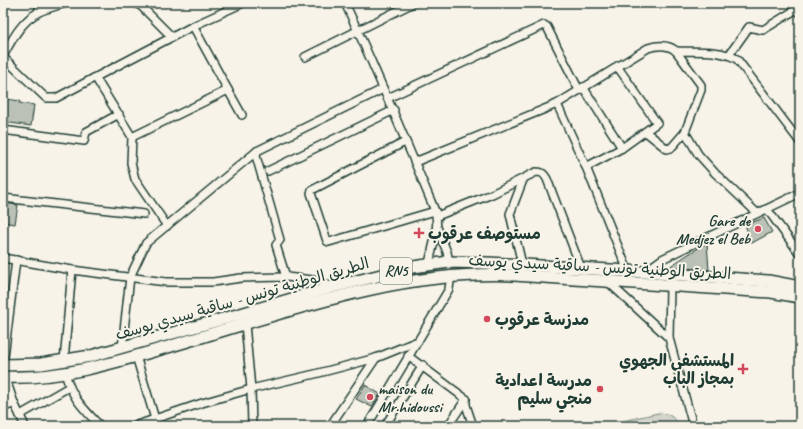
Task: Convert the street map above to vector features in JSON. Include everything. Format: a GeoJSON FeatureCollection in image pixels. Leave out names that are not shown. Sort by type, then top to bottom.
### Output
{"type":"FeatureCollection","features":[{"type":"Feature","properties":{"kind":"main road","name":"الطريق الوطنية تونس - ساقية سيدي يوسف"},"geometry":{"type":"LineString","coordinates":[[3,365],[41,364],[91,356],[333,287],[429,264],[449,262],[521,265],[539,271],[607,281],[770,292],[800,297]]}},
{"type":"Feature","properties":{"kind":"main road","name":"الطريق الوطنية تونس - ساقية سيدي يوسف"},"geometry":{"type":"LineString","coordinates":[[4,377],[36,376],[93,368],[362,290],[412,280],[485,273],[581,268],[768,281],[800,287]]}},
{"type":"Feature","properties":{"kind":"street"},"geometry":{"type":"LineString","coordinates":[[38,12],[41,3]]}},
{"type":"Feature","properties":{"kind":"street"},"geometry":{"type":"LineString","coordinates":[[66,3],[38,12],[25,23],[14,35],[3,57],[46,98],[56,98],[193,26],[243,3]]}},
{"type":"Feature","properties":{"kind":"street"},"geometry":{"type":"LineString","coordinates":[[345,3],[383,89],[394,110],[405,142],[415,162],[436,214],[437,227],[429,264]]}},
{"type":"Feature","properties":{"kind":"street"},"geometry":{"type":"LineString","coordinates":[[305,57],[414,3]]}},
{"type":"Feature","properties":{"kind":"street"},"geometry":{"type":"LineString","coordinates":[[140,4],[172,37]]}},
{"type":"Feature","properties":{"kind":"street"},"geometry":{"type":"LineString","coordinates":[[729,55],[749,27],[763,30],[797,8]]}},
{"type":"Feature","properties":{"kind":"street"},"geometry":{"type":"LineString","coordinates":[[388,98],[544,25],[547,27],[581,89],[622,148]]}},
{"type":"Feature","properties":{"kind":"street"},"geometry":{"type":"LineString","coordinates":[[193,26],[242,114]]}},
{"type":"Feature","properties":{"kind":"street"},"geometry":{"type":"LineString","coordinates":[[415,162],[557,104],[648,48],[654,46],[672,48],[676,51],[701,86],[701,90],[685,132],[671,148],[667,149],[646,132]]}},
{"type":"Feature","properties":{"kind":"street"},"geometry":{"type":"LineString","coordinates":[[676,51],[722,53],[736,59],[800,142]]}},
{"type":"Feature","properties":{"kind":"street"},"geometry":{"type":"LineString","coordinates":[[586,167],[622,148],[657,123],[617,66]]}},
{"type":"Feature","properties":{"kind":"street"},"geometry":{"type":"LineString","coordinates":[[95,77],[132,137],[130,164],[136,179],[167,226]]}},
{"type":"Feature","properties":{"kind":"street"},"geometry":{"type":"LineString","coordinates":[[122,348],[130,277],[146,243],[257,152],[383,89]]}},
{"type":"Feature","properties":{"kind":"street"},"geometry":{"type":"LineString","coordinates":[[132,137],[228,90]]}},
{"type":"Feature","properties":{"kind":"street"},"geometry":{"type":"LineString","coordinates":[[557,104],[586,167],[628,271]]}},
{"type":"Feature","properties":{"kind":"street"},"geometry":{"type":"LineString","coordinates":[[268,171],[394,110]]}},
{"type":"Feature","properties":{"kind":"street"},"geometry":{"type":"LineString","coordinates":[[3,130],[84,141],[86,132],[119,114]]}},
{"type":"Feature","properties":{"kind":"street"},"geometry":{"type":"LineString","coordinates":[[685,132],[698,154],[715,173],[757,213]]}},
{"type":"Feature","properties":{"kind":"street"},"geometry":{"type":"LineString","coordinates":[[405,142],[312,190],[311,193],[327,241],[329,242],[436,214],[492,194],[536,172],[544,173],[547,179],[581,268]]}},
{"type":"Feature","properties":{"kind":"street"},"geometry":{"type":"LineString","coordinates":[[257,152],[256,156],[280,240],[276,245],[286,277]]}},
{"type":"Feature","properties":{"kind":"street"},"geometry":{"type":"LineString","coordinates":[[521,265],[510,214],[522,180]]}},
{"type":"Feature","properties":{"kind":"street"},"geometry":{"type":"LineString","coordinates":[[644,272],[662,259],[800,193]]}},
{"type":"Feature","properties":{"kind":"street"},"geometry":{"type":"LineString","coordinates":[[3,198],[144,214]]}},
{"type":"Feature","properties":{"kind":"street"},"geometry":{"type":"LineString","coordinates":[[767,209],[800,254]]}},
{"type":"Feature","properties":{"kind":"street"},"geometry":{"type":"LineString","coordinates":[[437,227],[447,252],[449,262]]}},
{"type":"Feature","properties":{"kind":"street"},"geometry":{"type":"LineString","coordinates":[[3,258],[72,270],[166,282],[213,282],[241,278],[286,277],[313,280],[333,287]]}},
{"type":"Feature","properties":{"kind":"street"},"geometry":{"type":"LineString","coordinates":[[3,365],[16,260]]}},
{"type":"Feature","properties":{"kind":"street"},"geometry":{"type":"LineString","coordinates":[[64,361],[72,270]]}},
{"type":"Feature","properties":{"kind":"street"},"geometry":{"type":"LineString","coordinates":[[367,426],[449,289],[450,276]]}},
{"type":"Feature","properties":{"kind":"street"},"geometry":{"type":"LineString","coordinates":[[607,281],[669,338]]}},
{"type":"Feature","properties":{"kind":"street"},"geometry":{"type":"LineString","coordinates":[[670,286],[669,338],[693,426]]}},
{"type":"Feature","properties":{"kind":"street"},"geometry":{"type":"LineString","coordinates":[[245,324],[251,388],[252,426]]}},
{"type":"Feature","properties":{"kind":"street"},"geometry":{"type":"LineString","coordinates":[[134,426],[251,388],[315,374],[376,358],[418,341]]}},
{"type":"Feature","properties":{"kind":"street"},"geometry":{"type":"LineString","coordinates":[[136,356],[155,419]]}},
{"type":"Feature","properties":{"kind":"street"},"geometry":{"type":"LineString","coordinates":[[408,356],[423,365],[466,399]]}},
{"type":"Feature","properties":{"kind":"street"},"geometry":{"type":"LineString","coordinates":[[330,426],[376,358]]}},
{"type":"Feature","properties":{"kind":"street"},"geometry":{"type":"LineString","coordinates":[[385,426],[423,365]]}},
{"type":"Feature","properties":{"kind":"street"},"geometry":{"type":"LineString","coordinates":[[65,373],[69,387],[75,399],[100,426]]}},
{"type":"Feature","properties":{"kind":"street"},"geometry":{"type":"LineString","coordinates":[[4,377],[25,426]]}},
{"type":"Feature","properties":{"kind":"street"},"geometry":{"type":"LineString","coordinates":[[20,415],[69,387]]}},
{"type":"Feature","properties":{"kind":"street"},"geometry":{"type":"LineString","coordinates":[[3,398],[14,403]]}},
{"type":"Feature","properties":{"kind":"street"},"geometry":{"type":"LineString","coordinates":[[448,426],[466,399]]}},
{"type":"Feature","properties":{"kind":"street"},"geometry":{"type":"LineString","coordinates":[[466,399],[466,405],[473,426]]}},
{"type":"Feature","properties":{"kind":"street"},"geometry":{"type":"LineString","coordinates":[[3,408],[14,403]]}},
{"type":"Feature","properties":{"kind":"shaded area"},"geometry":{"type":"Polygon","coordinates":[[[658,413],[670,416],[679,426],[600,426],[658,413]]]}},
{"type":"Feature","properties":{"kind":"building"},"geometry":{"type":"Polygon","coordinates":[[[7,99],[20,101],[19,103],[34,105],[31,126],[4,122],[7,99]]]}},
{"type":"Feature","properties":{"kind":"building"},"geometry":{"type":"Polygon","coordinates":[[[3,203],[18,205],[15,224],[3,222],[3,203]]]}},
{"type":"Feature","properties":{"kind":"building","name":"Gare de Medjez el Beb"},"geometry":{"type":"Polygon","coordinates":[[[764,218],[772,232],[752,243],[745,225],[764,218]]]}},
{"type":"Feature","properties":{"kind":"building"},"geometry":{"type":"Polygon","coordinates":[[[707,243],[709,270],[669,267],[687,255],[707,243]]]}},
{"type":"Feature","properties":{"kind":"building","name":"maison du Mr.hidoussi"},"geometry":{"type":"Polygon","coordinates":[[[365,385],[380,394],[372,407],[356,399],[365,385]]]}},
{"type":"Feature","properties":{"kind":"place","name":"Gare de Medjez el Beb"},"geometry":{"type":"Point","coordinates":[758,229]}},
{"type":"Feature","properties":{"kind":"place","name":"مستوصف عرقوب"},"geometry":{"type":"Point","coordinates":[419,233]}},
{"type":"Feature","properties":{"kind":"place","name":"مدزسة عرقوب"},"geometry":{"type":"Point","coordinates":[487,319]}},
{"type":"Feature","properties":{"kind":"place","name":"المستشفى الجهوي بمجاز الباب"},"geometry":{"type":"Point","coordinates":[743,369]}},
{"type":"Feature","properties":{"kind":"place","name":"مدرسة اعدادية منجي سليم"},"geometry":{"type":"Point","coordinates":[600,389]}},
{"type":"Feature","properties":{"kind":"place","name":"maison du Mr.hidoussi"},"geometry":{"type":"Point","coordinates":[370,397]}}]}
